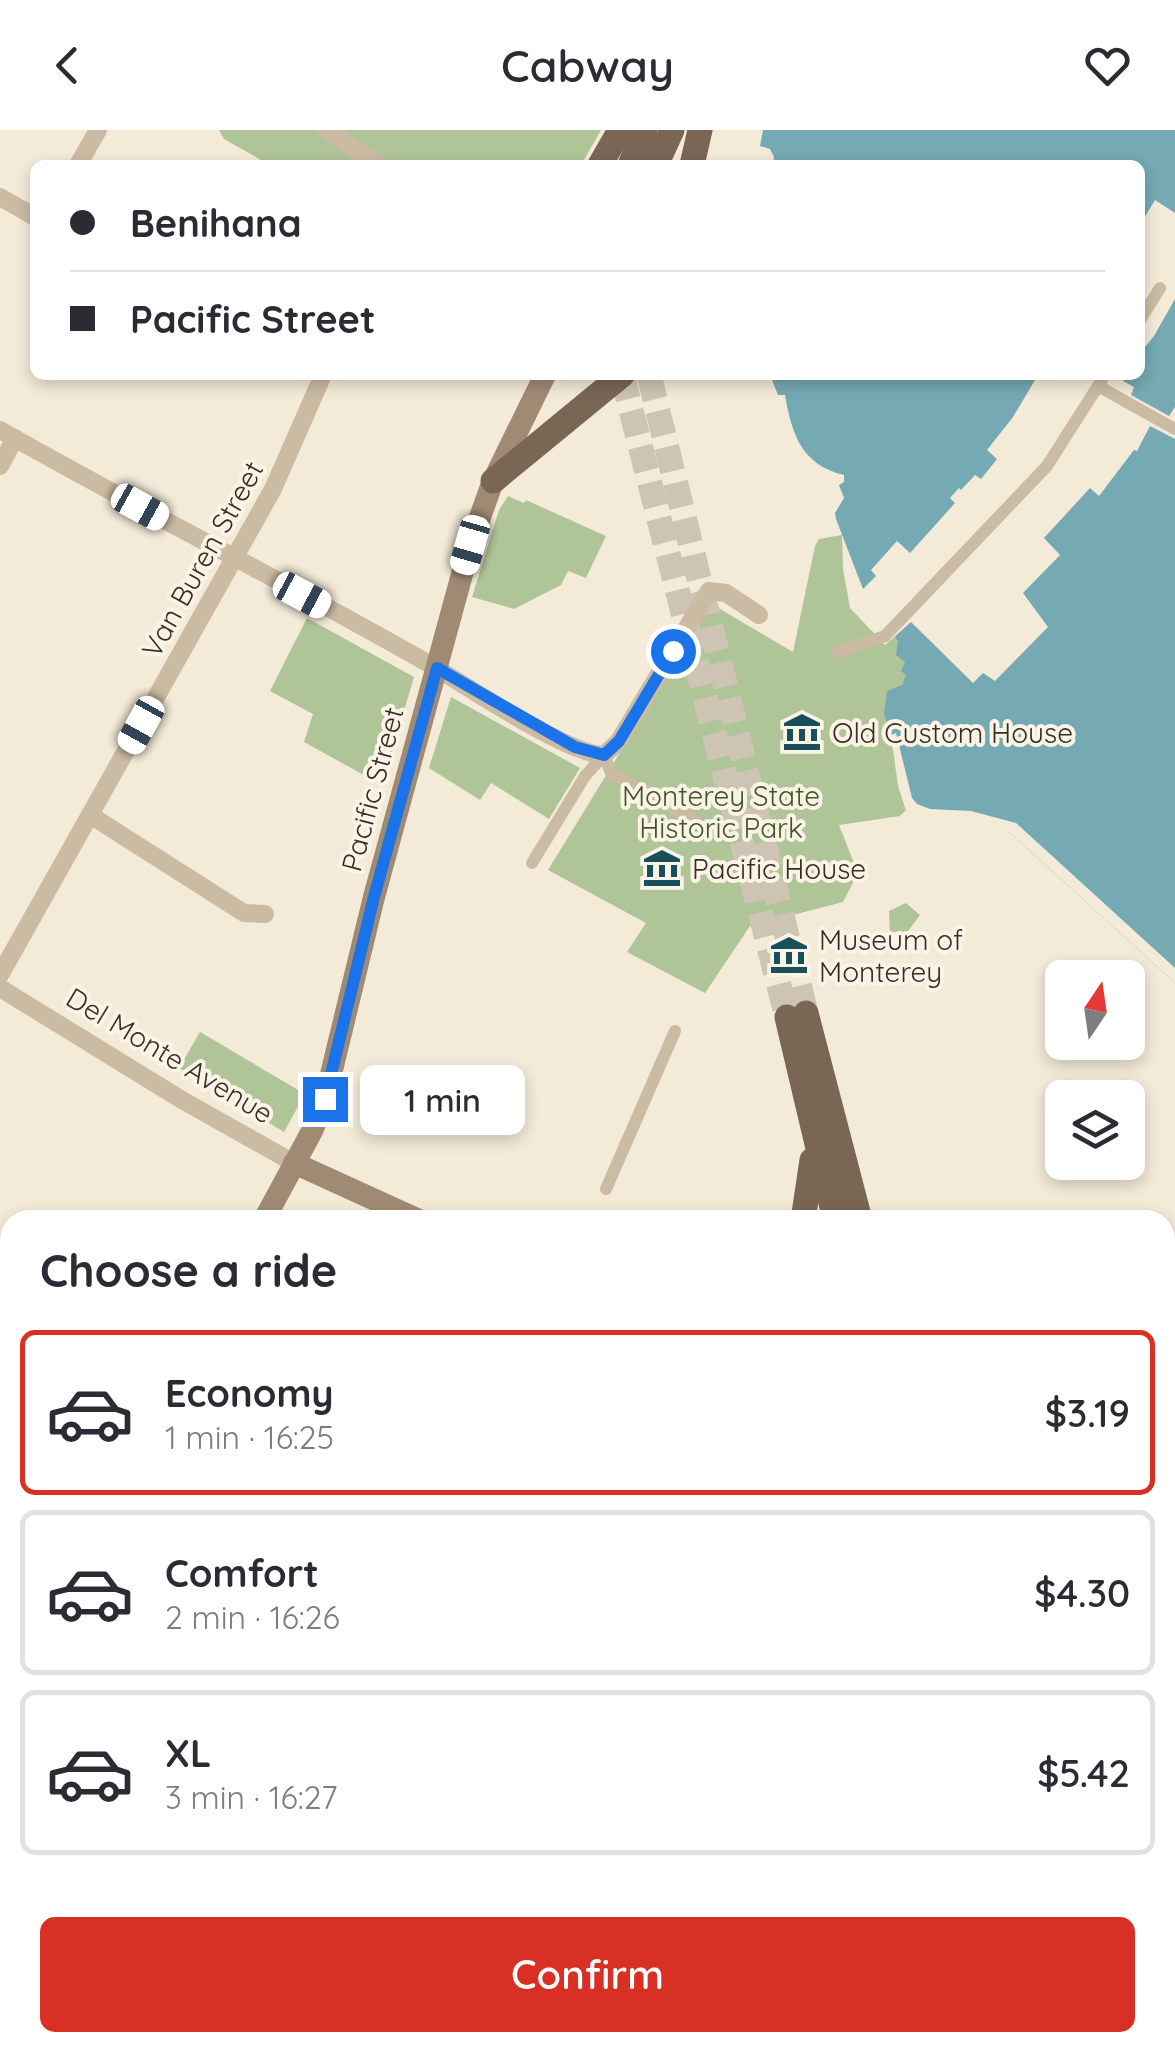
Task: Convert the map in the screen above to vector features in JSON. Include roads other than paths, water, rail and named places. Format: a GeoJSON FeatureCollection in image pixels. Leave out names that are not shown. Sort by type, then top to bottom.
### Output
{"type":"FeatureCollection","features":[{"type":"Feature","properties":{"kind":"main road"},"geometry":{"type":"LineString","coordinates":[[603,160],[620,130]]}},
{"type":"Feature","properties":{"kind":"main road"},"geometry":{"type":"LineString","coordinates":[[632,160],[645,130]]}},
{"type":"Feature","properties":{"kind":"main road"},"geometry":{"type":"LineString","coordinates":[[658,160],[672,130]]}},
{"type":"Feature","properties":{"kind":"main road"},"geometry":{"type":"LineString","coordinates":[[693,160],[700,130]]}},
{"type":"Feature","properties":{"kind":"main road","name":"Pacific Street"},"geometry":{"type":"LineString","coordinates":[[269,1210],[312,1132],[325,1099],[374,897],[470,545],[493,481],[543,380]]}},
{"type":"Feature","properties":{"kind":"main road"},"geometry":{"type":"LineString","coordinates":[[493,481],[616,380]]}},
{"type":"Feature","properties":{"kind":"main road"},"geometry":{"type":"LineString","coordinates":[[831,1210],[812,1135],[797,1015],[857,1210]]}},
{"type":"Feature","properties":{"kind":"main road"},"geometry":{"type":"LineString","coordinates":[[805,1210],[811,1179],[812,1135]]}},
{"type":"Feature","properties":{"kind":"main road","name":"Del Monte Avenue"},"geometry":{"type":"LineString","coordinates":[[294,1162],[398,1210]]}},
{"type":"Feature","properties":{"kind":"street"},"geometry":{"type":"LineString","coordinates":[[81,160],[98,130]]}},
{"type":"Feature","properties":{"kind":"street"},"geometry":{"type":"LineString","coordinates":[[326,130],[372,160]]}},
{"type":"Feature","properties":{"kind":"street"},"geometry":{"type":"LineString","coordinates":[[0,197],[30,213]]}},
{"type":"Feature","properties":{"kind":"street"},"geometry":{"type":"LineString","coordinates":[[1145,312],[1160,288]]}},
{"type":"Feature","properties":{"kind":"street","name":"Van Buren Street"},"geometry":{"type":"LineString","coordinates":[[0,974],[288,460],[318,380]]}},
{"type":"Feature","properties":{"kind":"street"},"geometry":{"type":"LineString","coordinates":[[838,652],[885,636],[1048,466],[1101,380],[1175,429]]}},
{"type":"Feature","properties":{"kind":"street"},"geometry":{"type":"LineString","coordinates":[[0,466],[8,434],[575,747],[604,755]]}},
{"type":"Feature","properties":{"kind":"street"},"geometry":{"type":"LineString","coordinates":[[532,863],[585,776],[619,741],[709,592],[726,594],[759,615]]}},
{"type":"Feature","properties":{"kind":"street"},"geometry":{"type":"LineString","coordinates":[[604,755],[611,773],[696,822]]}},
{"type":"Feature","properties":{"kind":"street"},"geometry":{"type":"LineString","coordinates":[[90,815],[244,913],[265,914]]}},
{"type":"Feature","properties":{"kind":"street","name":"Del Monte Avenue"},"geometry":{"type":"LineString","coordinates":[[0,988],[182,1100],[294,1162]]}},
{"type":"Feature","properties":{"kind":"street"},"geometry":{"type":"LineString","coordinates":[[606,1189],[675,1031]]}},
{"type":"Feature","properties":{"kind":"water"},"geometry":{"type":"Polygon","coordinates":[[[763,130],[1175,130],[1175,983],[1009,832],[919,820],[884,714],[887,691],[902,685],[905,662],[896,655],[898,641],[863,589],[836,519],[835,513],[844,498],[839,485],[844,482],[844,475],[818,464],[801,446],[785,395],[778,395],[772,380],[1145,380],[1145,160],[774,160],[770,149],[760,146],[763,130]]]}},
{"type":"Feature","properties":{"kind":"tunnel"},"geometry":{"type":"LineString","coordinates":[[623,380],[787,1017]]}},
{"type":"Feature","properties":{"kind":"tunnel"},"geometry":{"type":"LineString","coordinates":[[650,380],[806,1013]]}},
{"type":"Feature","properties":{"kind":"place","name":"Old Custom House"},"geometry":{"type":"Point","coordinates":[802,732]}},
{"type":"Feature","properties":{"kind":"place","name":"Pacific House"},"geometry":{"type":"Point","coordinates":[662,868]}},
{"type":"Feature","properties":{"kind":"place","name":"Museum of Monterey"},"geometry":{"type":"Point","coordinates":[789,955]}},
{"type":"Feature","properties":{"kind":"park label","name":"Monterey State Historic Park"},"geometry":{"type":"Point","coordinates":[721,811]}}]}
